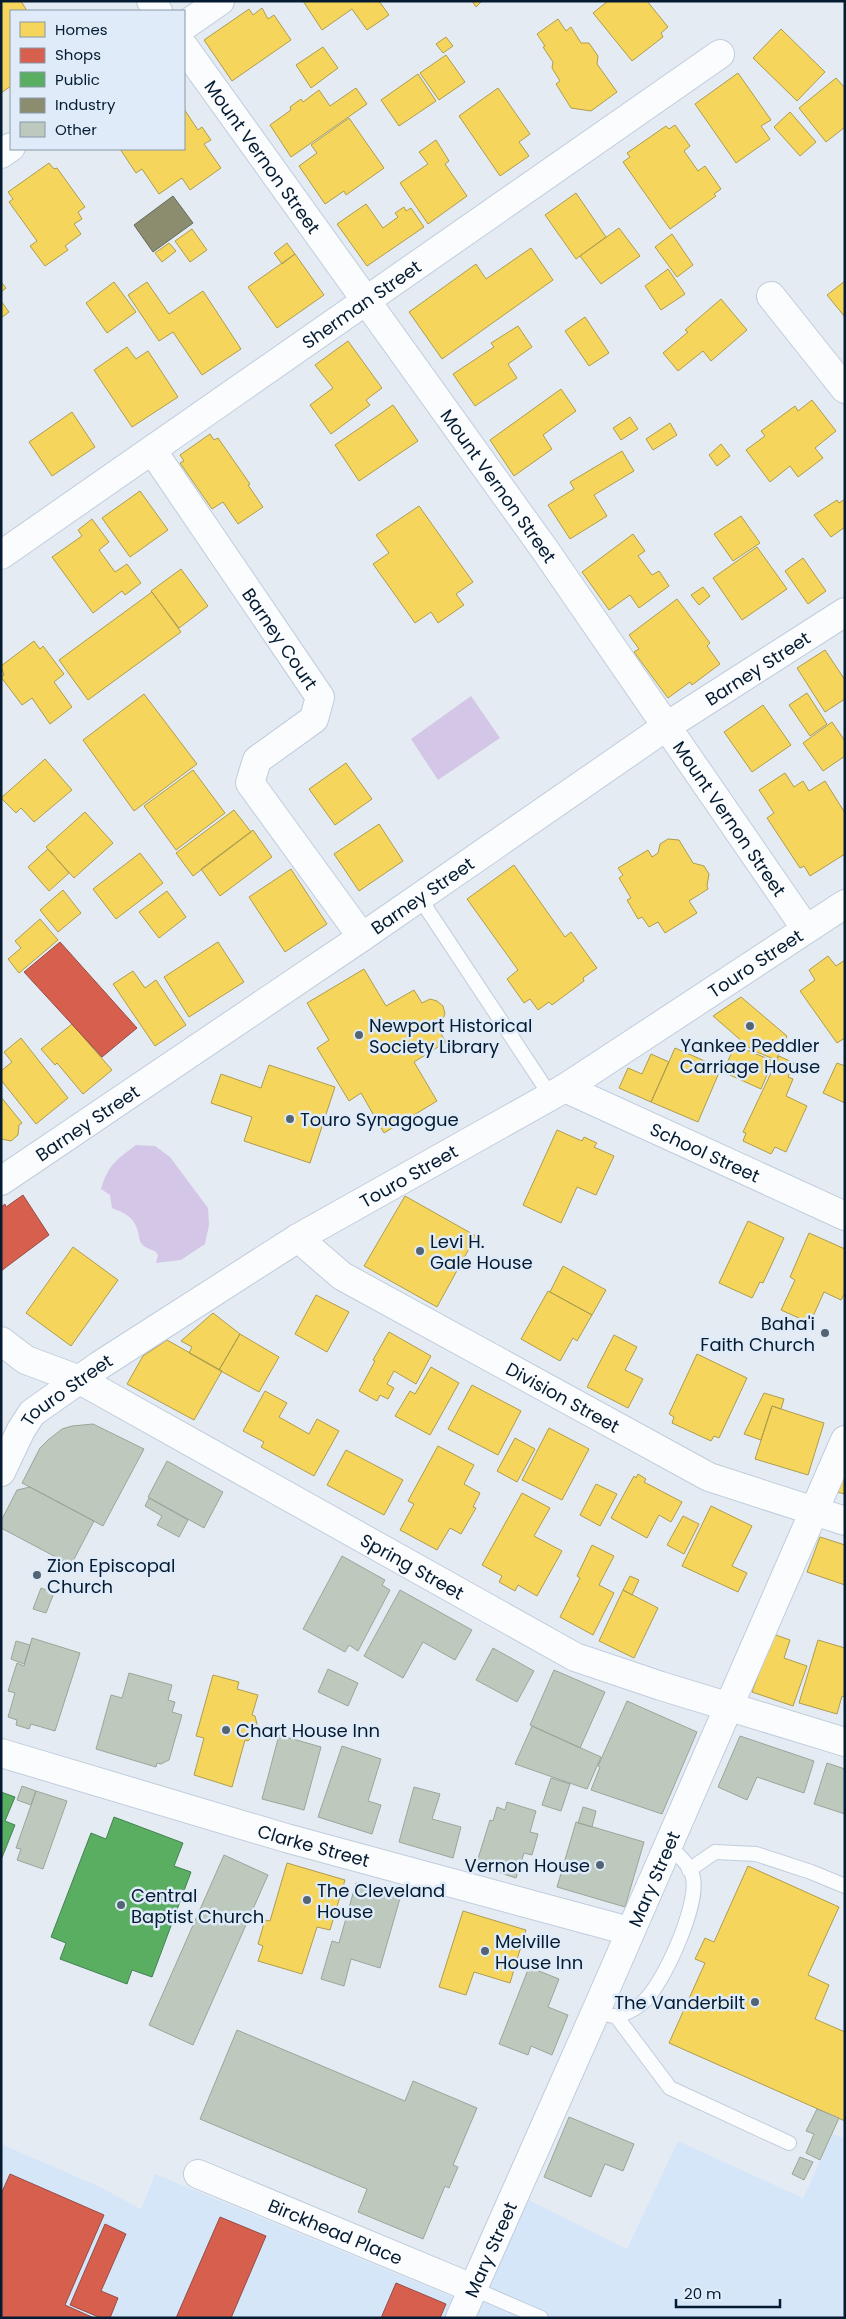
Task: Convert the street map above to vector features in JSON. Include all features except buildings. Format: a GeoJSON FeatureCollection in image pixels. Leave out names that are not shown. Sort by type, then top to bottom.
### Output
{"type":"FeatureCollection","features":[{"type":"Feature","properties":{"kind":"street"},"geometry":{"type":"LineString","coordinates":[[185,25],[220,1]]}},
{"type":"Feature","properties":{"kind":"street","name":"Mount Vernon Street"},"geometry":{"type":"LineString","coordinates":[[185,48],[545,550],[806,929]]}},
{"type":"Feature","properties":{"kind":"street","name":"Sherman Street"},"geometry":{"type":"LineString","coordinates":[[1,555],[720,54]]}},
{"type":"Feature","properties":{"kind":"street"},"geometry":{"type":"LineString","coordinates":[[771,296],[845,389]]}},
{"type":"Feature","properties":{"kind":"street","name":"Barney Court"},"geometry":{"type":"LineString","coordinates":[[152,450],[320,697],[314,719],[257,760],[250,783],[362,937]]}},
{"type":"Feature","properties":{"kind":"street","name":"Barney Street"},"geometry":{"type":"LineString","coordinates":[[1,1181],[362,937],[667,726],[845,612]]}},
{"type":"Feature","properties":{"kind":"street","name":"Touro Street"},"geometry":{"type":"LineString","coordinates":[[5,1456],[32,1413],[100,1365],[298,1238],[558,1092],[845,904]]}},
{"type":"Feature","properties":{"kind":"street","name":"School Street"},"geometry":{"type":"LineString","coordinates":[[558,1092],[845,1216]]}},
{"type":"Feature","properties":{"kind":"street","name":"Division Street"},"geometry":{"type":"LineString","coordinates":[[298,1238],[342,1276],[709,1477],[845,1521]]}},
{"type":"Feature","properties":{"kind":"street","name":"Spring Street"},"geometry":{"type":"LineString","coordinates":[[1,1341],[26,1360],[80,1380],[575,1657],[661,1686],[845,1742]]}},
{"type":"Feature","properties":{"kind":"street","name":"Mary Street"},"geometry":{"type":"LineString","coordinates":[[460,2318],[472,2288],[606,2014],[629,1931],[845,1440]]}},
{"type":"Feature","properties":{"kind":"street","name":"Clarke Street"},"geometry":{"type":"LineString","coordinates":[[1,1753],[286,1838],[629,1931]]}},
{"type":"Feature","properties":{"kind":"street","name":"Birckhead Place"},"geometry":{"type":"LineString","coordinates":[[198,2174],[472,2288]]}},
{"type":"Feature","properties":{"kind":"lane"},"geometry":{"type":"LineString","coordinates":[[419,897],[558,1092]]}},
{"type":"Feature","properties":{"kind":"lane"},"geometry":{"type":"LineString","coordinates":[[668,1844],[687,1864],[693,1878],[691,1899],[675,1951],[661,1978],[642,2004],[606,2014],[670,2088],[788,2143]]}},
{"type":"Feature","properties":{"kind":"lane"},"geometry":{"type":"LineString","coordinates":[[689,1870],[715,1852],[756,1854],[811,1872],[845,1886]]}},
{"type":"Feature","properties":{"kind":"lane"},"geometry":{"type":"LineString","coordinates":[[472,2288],[541,2318]]}},
{"type":"Feature","properties":{"kind":"shaded area"},"geometry":{"type":"Polygon","coordinates":[[[471,696],[500,738],[438,780],[411,739],[471,696]]]}},
{"type":"Feature","properties":{"kind":"shaded area"},"geometry":{"type":"Polygon","coordinates":[[[136,1145],[155,1146],[170,1157],[208,1208],[209,1225],[205,1244],[181,1260],[156,1263],[158,1255],[155,1251],[143,1245],[133,1221],[112,1208],[110,1195],[101,1189],[110,1168],[136,1145]]]}},
{"type":"Feature","properties":{"kind":"shaded area"},"geometry":{"type":"Polygon","coordinates":[[[833,2134],[845,2139],[845,2318],[1,2318],[1,2144],[100,2187],[141,2209],[155,2174],[467,2303],[515,2193],[627,2249],[678,2141],[803,2198],[833,2134]]]}},
{"type":"Feature","properties":{"kind":"place","name":"Yankee Peddler Carriage House"},"geometry":{"type":"Point","coordinates":[750,1026]}},
{"type":"Feature","properties":{"kind":"place","name":"Newport Historical Society Library"},"geometry":{"type":"Point","coordinates":[359,1035]}},
{"type":"Feature","properties":{"kind":"place","name":"Touro Synagogue"},"geometry":{"type":"Point","coordinates":[290,1119]}},
{"type":"Feature","properties":{"kind":"place","name":"Levi H. Gale House"},"geometry":{"type":"Point","coordinates":[420,1251]}},
{"type":"Feature","properties":{"kind":"place","name":"Baha'i Faith Church"},"geometry":{"type":"Point","coordinates":[825,1333]}},
{"type":"Feature","properties":{"kind":"place","name":"Zion Episcopal Church"},"geometry":{"type":"Point","coordinates":[37,1575]}},
{"type":"Feature","properties":{"kind":"place","name":"Chart House Inn"},"geometry":{"type":"Point","coordinates":[226,1730]}},
{"type":"Feature","properties":{"kind":"place","name":"Vernon House"},"geometry":{"type":"Point","coordinates":[600,1865]}},
{"type":"Feature","properties":{"kind":"place","name":"The Cleveland House"},"geometry":{"type":"Point","coordinates":[307,1900]}},
{"type":"Feature","properties":{"kind":"place","name":"Central Baptist Church"},"geometry":{"type":"Point","coordinates":[121,1905]}},
{"type":"Feature","properties":{"kind":"place","name":"Melville House Inn"},"geometry":{"type":"Point","coordinates":[485,1951]}},
{"type":"Feature","properties":{"kind":"place","name":"The Vanderbilt"},"geometry":{"type":"Point","coordinates":[755,2002]}}]}
